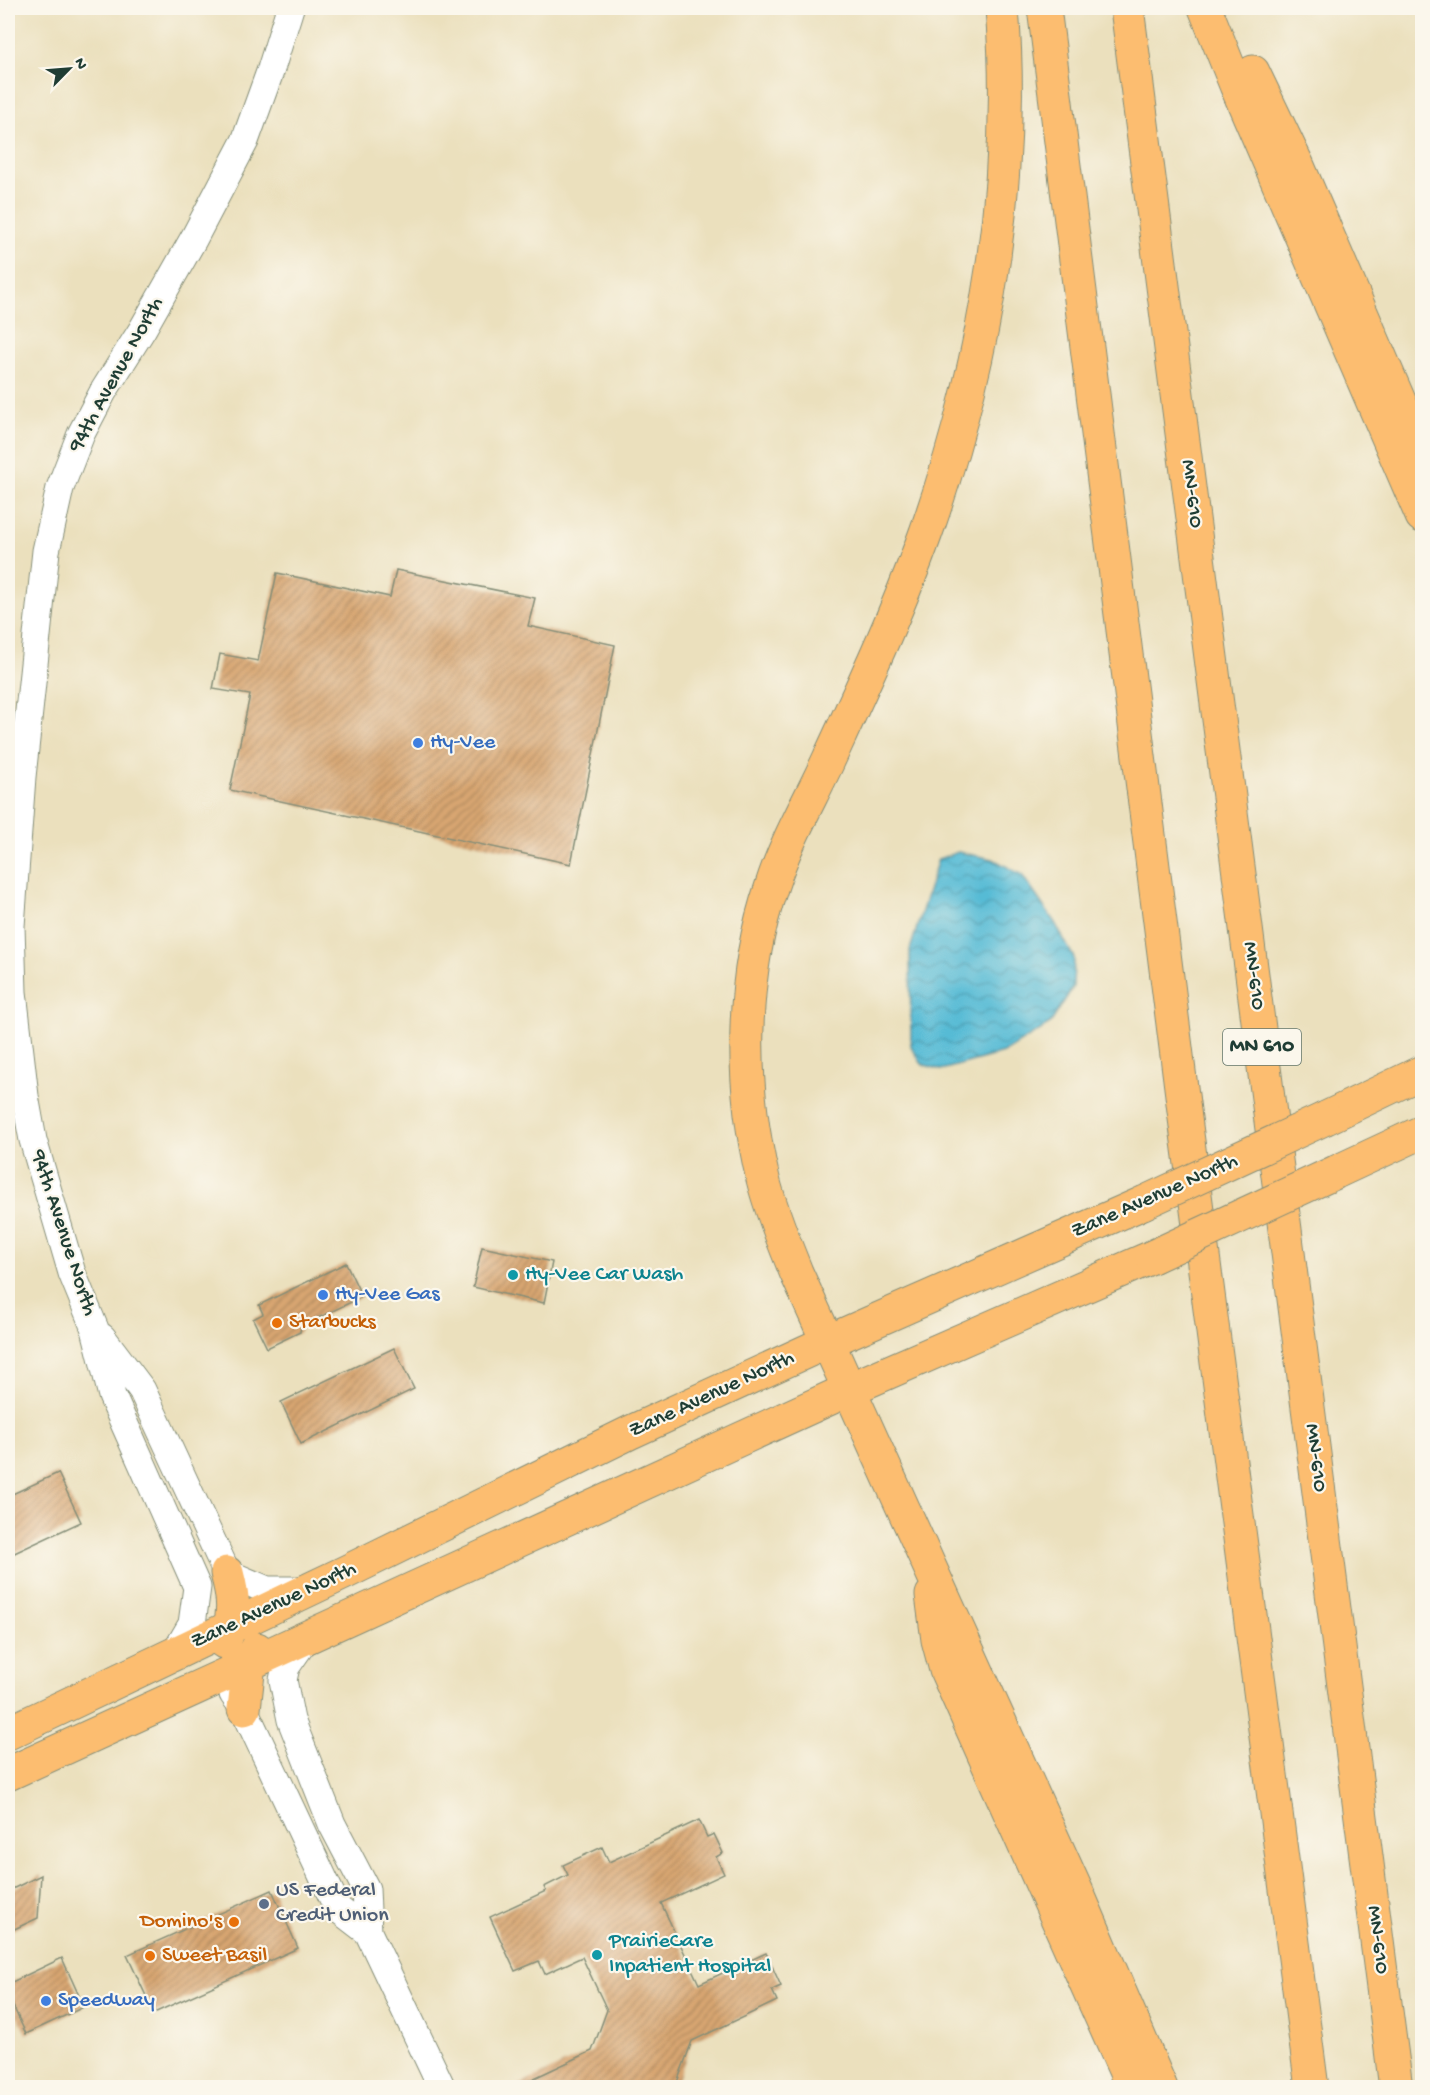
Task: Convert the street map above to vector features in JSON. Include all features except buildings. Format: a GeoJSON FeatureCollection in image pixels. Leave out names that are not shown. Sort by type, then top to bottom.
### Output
{"type":"FeatureCollection","features":[{"type":"Feature","properties":{"kind":"main road"},"geometry":{"type":"LineString","coordinates":[[1002,8],[1006,85],[1000,197],[993,264],[971,382],[926,533],[894,613],[772,885],[754,962],[747,1041],[748,1081],[756,1144],[764,1180],[785,1245],[1077,1892],[1161,2088]]}},
{"type":"Feature","properties":{"kind":"main road"},"geometry":{"type":"LineString","coordinates":[[1044,8],[1183,1103],[1312,2088]]}},
{"type":"Feature","properties":{"kind":"main road","name":"MN-610"},"geometry":{"type":"LineString","coordinates":[[1127,8],[1396,2088]]}},
{"type":"Feature","properties":{"kind":"main road"},"geometry":{"type":"LineString","coordinates":[[1205,8],[1422,516]]}},
{"type":"Feature","properties":{"kind":"main road"},"geometry":{"type":"LineString","coordinates":[[1219,8],[1293,155],[1422,454]]}},
{"type":"Feature","properties":{"kind":"main road","name":"Zane Avenue North"},"geometry":{"type":"LineString","coordinates":[[8,1733],[623,1436],[827,1342],[1143,1203],[1422,1072]]}},
{"type":"Feature","properties":{"kind":"main road","name":"Zane Avenue North"},"geometry":{"type":"LineString","coordinates":[[17,1770],[850,1389],[1152,1257],[1422,1132]]}},
{"type":"Feature","properties":{"kind":"main road"},"geometry":{"type":"LineString","coordinates":[[244,1709],[249,1664],[255,1651],[268,1635],[295,1617],[462,1533],[623,1436]]}},
{"type":"Feature","properties":{"kind":"main road"},"geometry":{"type":"LineString","coordinates":[[932,1569],[932,1603],[946,1670],[1133,2088]]}},
{"type":"Feature","properties":{"kind":"main road"},"geometry":{"type":"LineString","coordinates":[[17,1770],[94,1717],[171,1682],[208,1659],[223,1644],[232,1626],[234,1608],[227,1573]]}},
{"type":"Feature","properties":{"kind":"street","name":"94th Avenue North"},"geometry":{"type":"LineString","coordinates":[[175,1653],[192,1624],[197,1587],[112,1396],[95,1329],[72,1272],[33,1140],[25,1096],[13,992],[11,926],[15,777],[46,551],[60,488],[81,434],[97,403],[195,238],[245,141],[290,8]]}},
{"type":"Feature","properties":{"kind":"street","name":"94th Avenue North"},"geometry":{"type":"LineString","coordinates":[[95,1329],[142,1390],[227,1573]]}},
{"type":"Feature","properties":{"kind":"street"},"geometry":{"type":"LineString","coordinates":[[227,1573],[267,1590],[306,1590]]}},
{"type":"Feature","properties":{"kind":"street"},"geometry":{"type":"LineString","coordinates":[[307,1638],[286,1667],[283,1680],[291,1720],[332,1824],[366,1889],[368,1932],[442,2088]]}},
{"type":"Feature","properties":{"kind":"street"},"geometry":{"type":"LineString","coordinates":[[213,1681],[227,1687],[244,1709],[338,1909],[368,1932]]}},
{"type":"Feature","properties":{"kind":"water"},"geometry":{"type":"Polygon","coordinates":[[[958,852],[993,859],[1022,875],[1055,923],[1074,958],[1073,987],[1050,1024],[1003,1053],[941,1070],[922,1064],[911,1046],[910,950],[938,859],[958,852]]]}},
{"type":"Feature","properties":{"kind":"place","name":"Hy-Vee"},"geometry":{"type":"Point","coordinates":[418,743]}},
{"type":"Feature","properties":{"kind":"place","name":"Hy-Vee Car Wash"},"geometry":{"type":"Point","coordinates":[513,1275]}},
{"type":"Feature","properties":{"kind":"place","name":"Hy-Vee Gas"},"geometry":{"type":"Point","coordinates":[323,1295]}},
{"type":"Feature","properties":{"kind":"place","name":"Starbucks"},"geometry":{"type":"Point","coordinates":[277,1323]}},
{"type":"Feature","properties":{"kind":"place","name":"US Federal Credit Union"},"geometry":{"type":"Point","coordinates":[264,1904]}},
{"type":"Feature","properties":{"kind":"place","name":"Domino's"},"geometry":{"type":"Point","coordinates":[234,1922]}},
{"type":"Feature","properties":{"kind":"place","name":"PrairieCare Inpatient Hospital"},"geometry":{"type":"Point","coordinates":[597,1955]}},
{"type":"Feature","properties":{"kind":"place","name":"Sweet Basil"},"geometry":{"type":"Point","coordinates":[150,1956]}},
{"type":"Feature","properties":{"kind":"place","name":"Speedway"},"geometry":{"type":"Point","coordinates":[46,2001]}}]}
